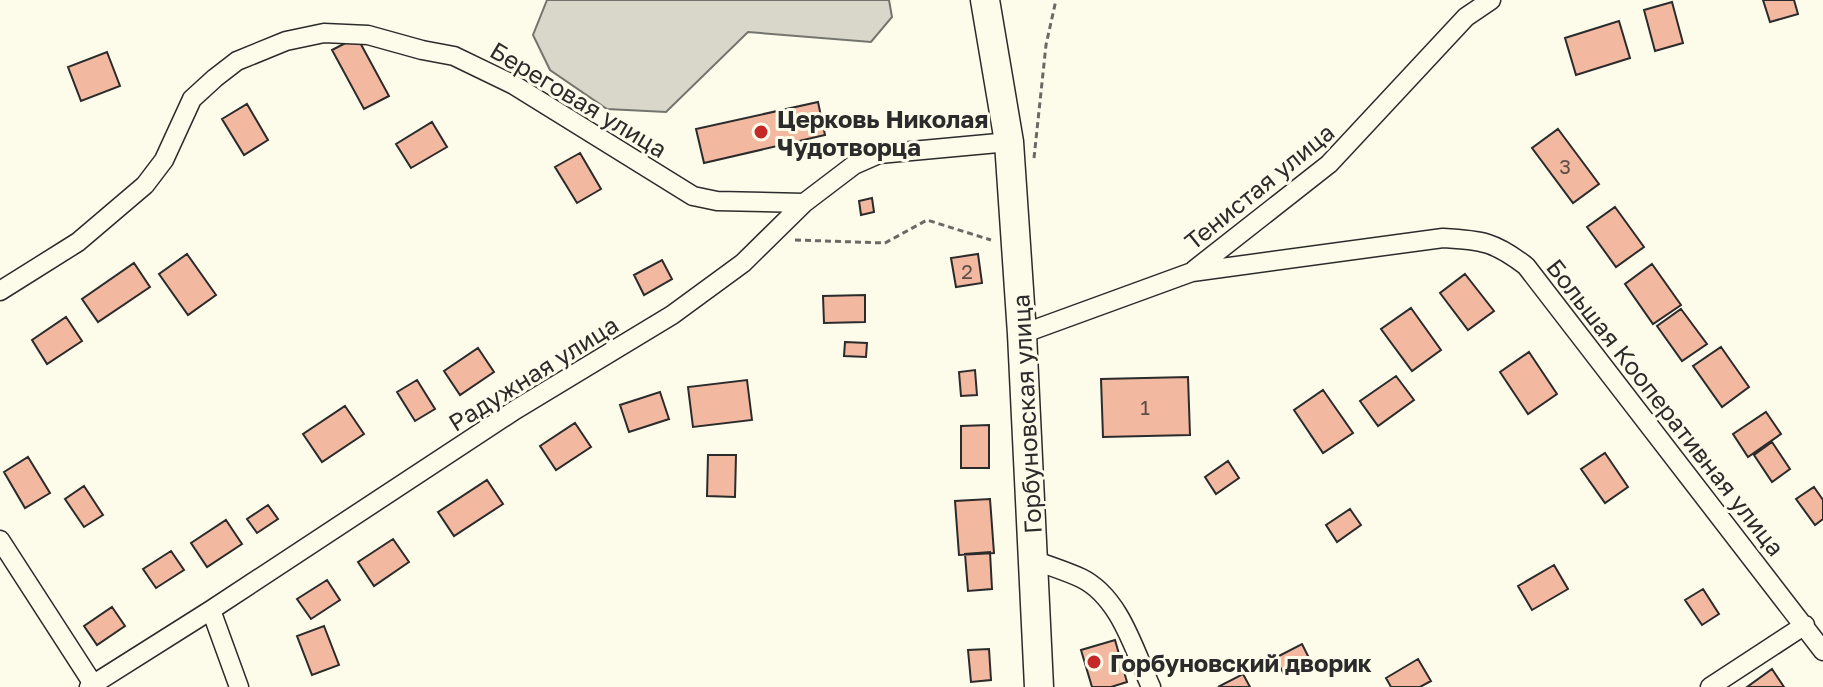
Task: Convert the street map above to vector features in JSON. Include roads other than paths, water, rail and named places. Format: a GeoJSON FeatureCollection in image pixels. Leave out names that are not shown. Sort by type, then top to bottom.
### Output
{"type":"FeatureCollection","features":[{"type":"Feature","properties":{"kind":"main road","name":"Горбуновская улица"},"geometry":{"type":"LineString","coordinates":[[985,0],[1009,142],[1022,334],[1039,687]]}},
{"type":"Feature","properties":{"kind":"street","name":"Тенистая улица"},"geometry":{"type":"LineString","coordinates":[[1192,272],[1329,164],[1466,17],[1491,0]]}},
{"type":"Feature","properties":{"kind":"street","name":"Береговая улица"},"geometry":{"type":"LineString","coordinates":[[0,291],[78,242],[145,185],[164,160],[192,99],[215,78],[237,61],[286,41],[324,33],[368,35],[465,61],[514,85],[693,196],[717,201],[804,203]]}},
{"type":"Feature","properties":{"kind":"street","name":"Радужная улица"},"geometry":{"type":"LineString","coordinates":[[91,686],[515,410],[672,315],[743,263],[804,203],[854,165],[879,154],[1009,142]]}},
{"type":"Feature","properties":{"kind":"street","name":"Большая Кооперативная улица"},"geometry":{"type":"LineString","coordinates":[[1022,334],[1192,272],[1443,238],[1481,240],[1506,251],[1526,266],[1823,651]]}},
{"type":"Feature","properties":{"kind":"street"},"geometry":{"type":"LineString","coordinates":[[0,540],[91,686]]}},
{"type":"Feature","properties":{"kind":"street"},"geometry":{"type":"LineString","coordinates":[[1034,560],[1083,579],[1103,595],[1115,611],[1151,687]]}},
{"type":"Feature","properties":{"kind":"street"},"geometry":{"type":"LineString","coordinates":[[211,610],[239,687]]}},
{"type":"Feature","properties":{"kind":"street"},"geometry":{"type":"LineString","coordinates":[[1710,687],[1805,625]]}},
{"type":"Feature","properties":{"kind":"place","name":"Церковь Николая Чудотворца"},"geometry":{"type":"Point","coordinates":[761,132]}},
{"type":"Feature","properties":{"kind":"place","name":"Горбуновский дворик"},"geometry":{"type":"Point","coordinates":[1094,662]}}]}
